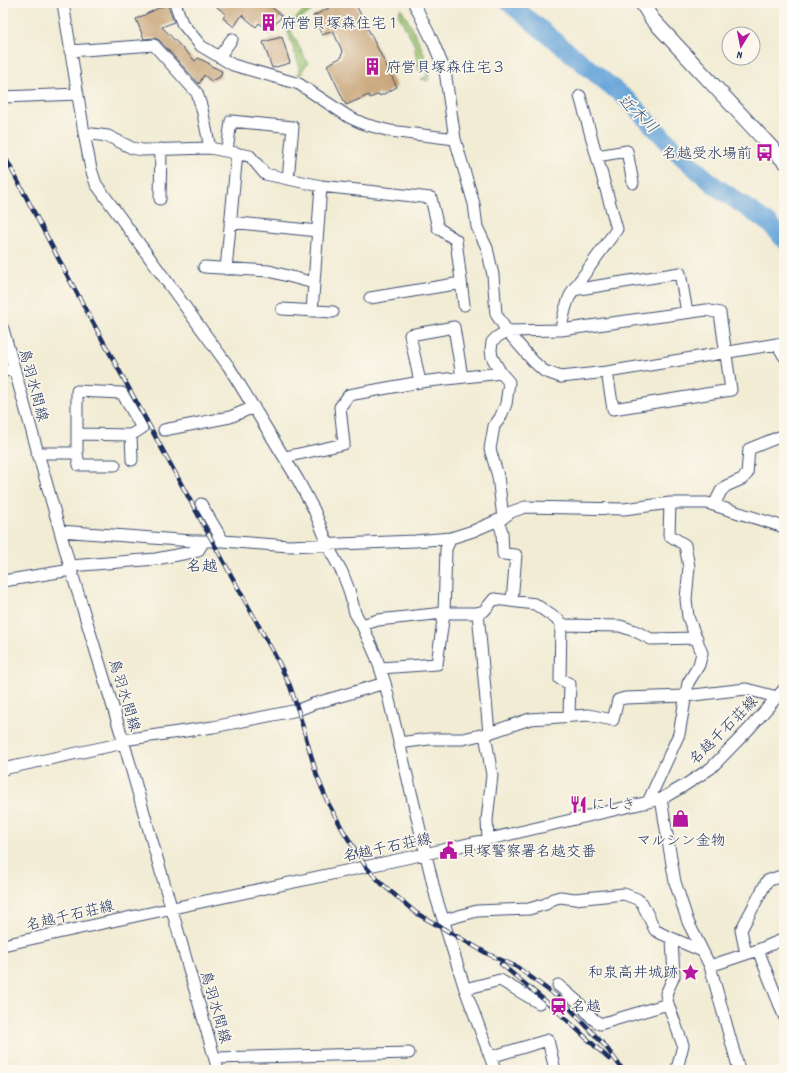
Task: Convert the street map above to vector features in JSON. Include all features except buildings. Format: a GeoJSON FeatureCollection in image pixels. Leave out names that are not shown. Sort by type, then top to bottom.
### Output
{"type":"FeatureCollection","features":[{"type":"Feature","properties":{"kind":"main road"},"geometry":{"type":"LineString","coordinates":[[642,3],[652,19],[784,161]]}},
{"type":"Feature","properties":{"kind":"street"},"geometry":{"type":"LineString","coordinates":[[63,3],[84,133],[91,169],[96,184],[229,367],[298,480],[342,572],[349,590],[355,613],[362,625],[385,683],[425,854],[465,989],[495,1070]]}},
{"type":"Feature","properties":{"kind":"street"},"geometry":{"type":"LineString","coordinates":[[176,3],[182,23],[201,46],[233,65],[299,84],[349,117],[364,124],[390,131],[455,139]]}},
{"type":"Feature","properties":{"kind":"street"},"geometry":{"type":"LineString","coordinates":[[414,3],[433,42],[444,71],[455,139],[474,204],[477,227],[487,248],[493,275],[496,314],[507,331],[533,361],[544,371],[561,377],[607,372],[777,344],[784,356]]}},
{"type":"Feature","properties":{"kind":"street"},"geometry":{"type":"LineString","coordinates":[[219,58],[232,39]]}},
{"type":"Feature","properties":{"kind":"street"},"geometry":{"type":"LineString","coordinates":[[70,51],[154,45],[197,93],[210,148]]}},
{"type":"Feature","properties":{"kind":"street"},"geometry":{"type":"LineString","coordinates":[[3,97],[78,94]]}},
{"type":"Feature","properties":{"kind":"street"},"geometry":{"type":"LineString","coordinates":[[562,330],[562,318],[567,300],[617,229],[580,96]]}},
{"type":"Feature","properties":{"kind":"street"},"geometry":{"type":"LineString","coordinates":[[226,269],[230,222],[232,152],[231,121],[293,127],[288,179]]}},
{"type":"Feature","properties":{"kind":"street"},"geometry":{"type":"LineString","coordinates":[[84,133],[108,136],[132,148],[142,150],[210,148],[232,152],[250,156],[265,174],[321,186],[431,198],[438,228],[456,240],[464,305]]}},
{"type":"Feature","properties":{"kind":"street"},"geometry":{"type":"LineString","coordinates":[[160,149],[160,199]]}},
{"type":"Feature","properties":{"kind":"street"},"geometry":{"type":"LineString","coordinates":[[597,156],[627,151],[633,182]]}},
{"type":"Feature","properties":{"kind":"street"},"geometry":{"type":"LineString","coordinates":[[312,311],[321,186]]}},
{"type":"Feature","properties":{"kind":"street"},"geometry":{"type":"LineString","coordinates":[[230,222],[318,231]]}},
{"type":"Feature","properties":{"kind":"street"},"geometry":{"type":"LineString","coordinates":[[204,267],[269,271],[314,283]]}},
{"type":"Feature","properties":{"kind":"street"},"geometry":{"type":"LineString","coordinates":[[573,290],[680,273],[687,312]]}},
{"type":"Feature","properties":{"kind":"street"},"geometry":{"type":"LineString","coordinates":[[370,298],[461,283]]}},
{"type":"Feature","properties":{"kind":"street"},"geometry":{"type":"LineString","coordinates":[[282,309],[333,312]]}},
{"type":"Feature","properties":{"kind":"street"},"geometry":{"type":"LineString","coordinates":[[512,601],[516,555],[503,554],[498,476],[490,449],[494,426],[500,418],[506,404],[509,382],[501,373],[492,357],[492,342],[507,331],[562,330],[706,310],[720,313],[731,390],[613,409],[607,372]]}},
{"type":"Feature","properties":{"kind":"street"},"geometry":{"type":"LineString","coordinates":[[420,382],[410,335],[454,327],[462,377]]}},
{"type":"Feature","properties":{"kind":"street","name":"鳥羽水間線"},"geometry":{"type":"LineString","coordinates":[[3,329],[70,568],[123,742],[218,1070]]}},
{"type":"Feature","properties":{"kind":"street"},"geometry":{"type":"LineString","coordinates":[[3,371],[15,370]]}},
{"type":"Feature","properties":{"kind":"street"},"geometry":{"type":"LineString","coordinates":[[285,457],[344,444],[340,407],[349,395],[420,382],[501,373]]}},
{"type":"Feature","properties":{"kind":"street"},"geometry":{"type":"LineString","coordinates":[[77,434],[131,436],[142,428],[122,393],[77,391],[77,434],[77,454],[79,465],[115,465]]}},
{"type":"Feature","properties":{"kind":"street"},"geometry":{"type":"LineString","coordinates":[[164,430],[230,417],[254,407]]}},
{"type":"Feature","properties":{"kind":"street"},"geometry":{"type":"LineString","coordinates":[[714,505],[721,491],[726,486],[742,479],[747,474],[749,449],[784,435]]}},
{"type":"Feature","properties":{"kind":"street"},"geometry":{"type":"LineString","coordinates":[[131,436],[132,460]]}},
{"type":"Feature","properties":{"kind":"street"},"geometry":{"type":"LineString","coordinates":[[37,453],[77,454]]}},
{"type":"Feature","properties":{"kind":"street"},"geometry":{"type":"LineString","coordinates":[[648,802],[679,734],[688,683],[699,665],[702,653],[688,617],[686,599],[689,567],[685,545],[669,534],[670,503]]}},
{"type":"Feature","properties":{"kind":"street"},"geometry":{"type":"LineString","coordinates":[[60,531],[192,541],[223,541],[289,546],[415,541],[451,538],[472,531],[500,519],[511,512],[525,507],[624,509],[670,503],[707,503],[784,527]]}},
{"type":"Feature","properties":{"kind":"street"},"geometry":{"type":"LineString","coordinates":[[201,504],[223,541]]}},
{"type":"Feature","properties":{"kind":"street"},"geometry":{"type":"LineString","coordinates":[[380,668],[437,664],[444,613],[446,549],[451,538]]}},
{"type":"Feature","properties":{"kind":"street"},"geometry":{"type":"LineString","coordinates":[[3,581],[70,568],[156,560],[198,551],[204,541]]}},
{"type":"Feature","properties":{"kind":"street"},"geometry":{"type":"LineString","coordinates":[[362,625],[378,620],[444,613],[478,613],[484,611],[494,599],[535,604],[565,626],[620,626],[651,639],[697,638]]}},
{"type":"Feature","properties":{"kind":"street"},"geometry":{"type":"LineString","coordinates":[[478,613],[487,734],[492,775],[487,820],[488,839]]}},
{"type":"Feature","properties":{"kind":"street"},"geometry":{"type":"LineString","coordinates":[[561,623],[560,679],[570,684],[569,716]]}},
{"type":"Feature","properties":{"kind":"street"},"geometry":{"type":"LineString","coordinates":[[3,769],[123,742],[213,727],[298,710],[313,704],[385,683]]}},
{"type":"Feature","properties":{"kind":"street"},"geometry":{"type":"LineString","coordinates":[[399,743],[429,739],[463,739],[487,734],[530,719],[588,715],[613,720],[618,700],[625,698],[685,696],[746,689],[782,693]]}},
{"type":"Feature","properties":{"kind":"street","name":"名越千石荘線"},"geometry":{"type":"LineString","coordinates":[[3,945],[425,854],[661,799],[711,768],[782,693]]}},
{"type":"Feature","properties":{"kind":"street"},"geometry":{"type":"LineString","coordinates":[[661,799],[675,882],[688,922],[710,966],[739,1070]]}},
{"type":"Feature","properties":{"kind":"street"},"geometry":{"type":"LineString","coordinates":[[746,954],[740,930],[767,881],[784,875]]}},
{"type":"Feature","properties":{"kind":"street"},"geometry":{"type":"LineString","coordinates":[[444,920],[477,911],[529,909],[546,904],[553,899],[560,897],[575,899],[624,894],[637,899],[642,903],[655,930],[672,940],[702,951]]}},
{"type":"Feature","properties":{"kind":"street"},"geometry":{"type":"LineString","coordinates":[[710,966],[758,950],[784,939]]}},
{"type":"Feature","properties":{"kind":"street"},"geometry":{"type":"LineString","coordinates":[[672,940],[674,976],[666,994],[668,1004],[683,1045],[677,1069]]}},
{"type":"Feature","properties":{"kind":"street"},"geometry":{"type":"LineString","coordinates":[[758,950],[784,1016]]}},
{"type":"Feature","properties":{"kind":"street"},"geometry":{"type":"LineString","coordinates":[[465,989],[500,980],[539,1003]]}},
{"type":"Feature","properties":{"kind":"street"},"geometry":{"type":"LineString","coordinates":[[558,985],[600,1024],[668,1004]]}},
{"type":"Feature","properties":{"kind":"street"},"geometry":{"type":"LineString","coordinates":[[490,1057],[548,1040],[556,1070]]}},
{"type":"Feature","properties":{"kind":"street"},"geometry":{"type":"LineString","coordinates":[[215,1058],[409,1053]]}},
{"type":"Feature","properties":{"kind":"green space"},"geometry":{"type":"Polygon","coordinates":[[[309,4],[313,10],[289,27],[308,64],[303,69],[301,76],[298,76],[299,66],[287,29],[309,4]]]}},
{"type":"Feature","properties":{"kind":"green space"},"geometry":{"type":"Polygon","coordinates":[[[401,8],[425,55],[429,74],[428,81],[421,79],[427,76],[427,68],[419,72],[414,44],[398,14],[401,8]]]}},
{"type":"Feature","properties":{"kind":"waterway","name":"近木川"},"geometry":{"type":"LineString","coordinates":[[509,3],[629,101],[682,157],[714,185],[770,224],[784,240]]}},
{"type":"Feature","properties":{"kind":"railway"},"geometry":{"type":"LineString","coordinates":[[3,153],[67,275],[278,661],[290,686],[317,776],[328,803],[366,867],[382,884],[416,913],[488,954],[517,967],[563,1001],[606,1047],[623,1070]]}},
{"type":"Feature","properties":{"kind":"railway"},"geometry":{"type":"LineString","coordinates":[[501,964],[555,1009],[609,1059]]}},
{"type":"Feature","properties":{"kind":"place","name":"府営貝塚森住宅１"},"geometry":{"type":"Point","coordinates":[268,23]}},
{"type":"Feature","properties":{"kind":"place","name":"府営貝塚森住宅３"},"geometry":{"type":"Point","coordinates":[373,67]}},
{"type":"Feature","properties":{"kind":"place","name":"名越受水場前"},"geometry":{"type":"Point","coordinates":[765,153]}},
{"type":"Feature","properties":{"kind":"place","name":"にしき"},"geometry":{"type":"Point","coordinates":[578,804]}},
{"type":"Feature","properties":{"kind":"place","name":"マルシン金物"},"geometry":{"type":"Point","coordinates":[681,819]}},
{"type":"Feature","properties":{"kind":"place","name":"貝塚警察署名越交番"},"geometry":{"type":"Point","coordinates":[448,851]}},
{"type":"Feature","properties":{"kind":"place","name":"和泉高井城跡"},"geometry":{"type":"Point","coordinates":[691,972]}},
{"type":"Feature","properties":{"kind":"place","name":"名越"},"geometry":{"type":"Point","coordinates":[558,1006]}},
{"type":"Feature","properties":{"kind":"district","name":"名越"},"geometry":{"type":"Point","coordinates":[202,565]}}]}
